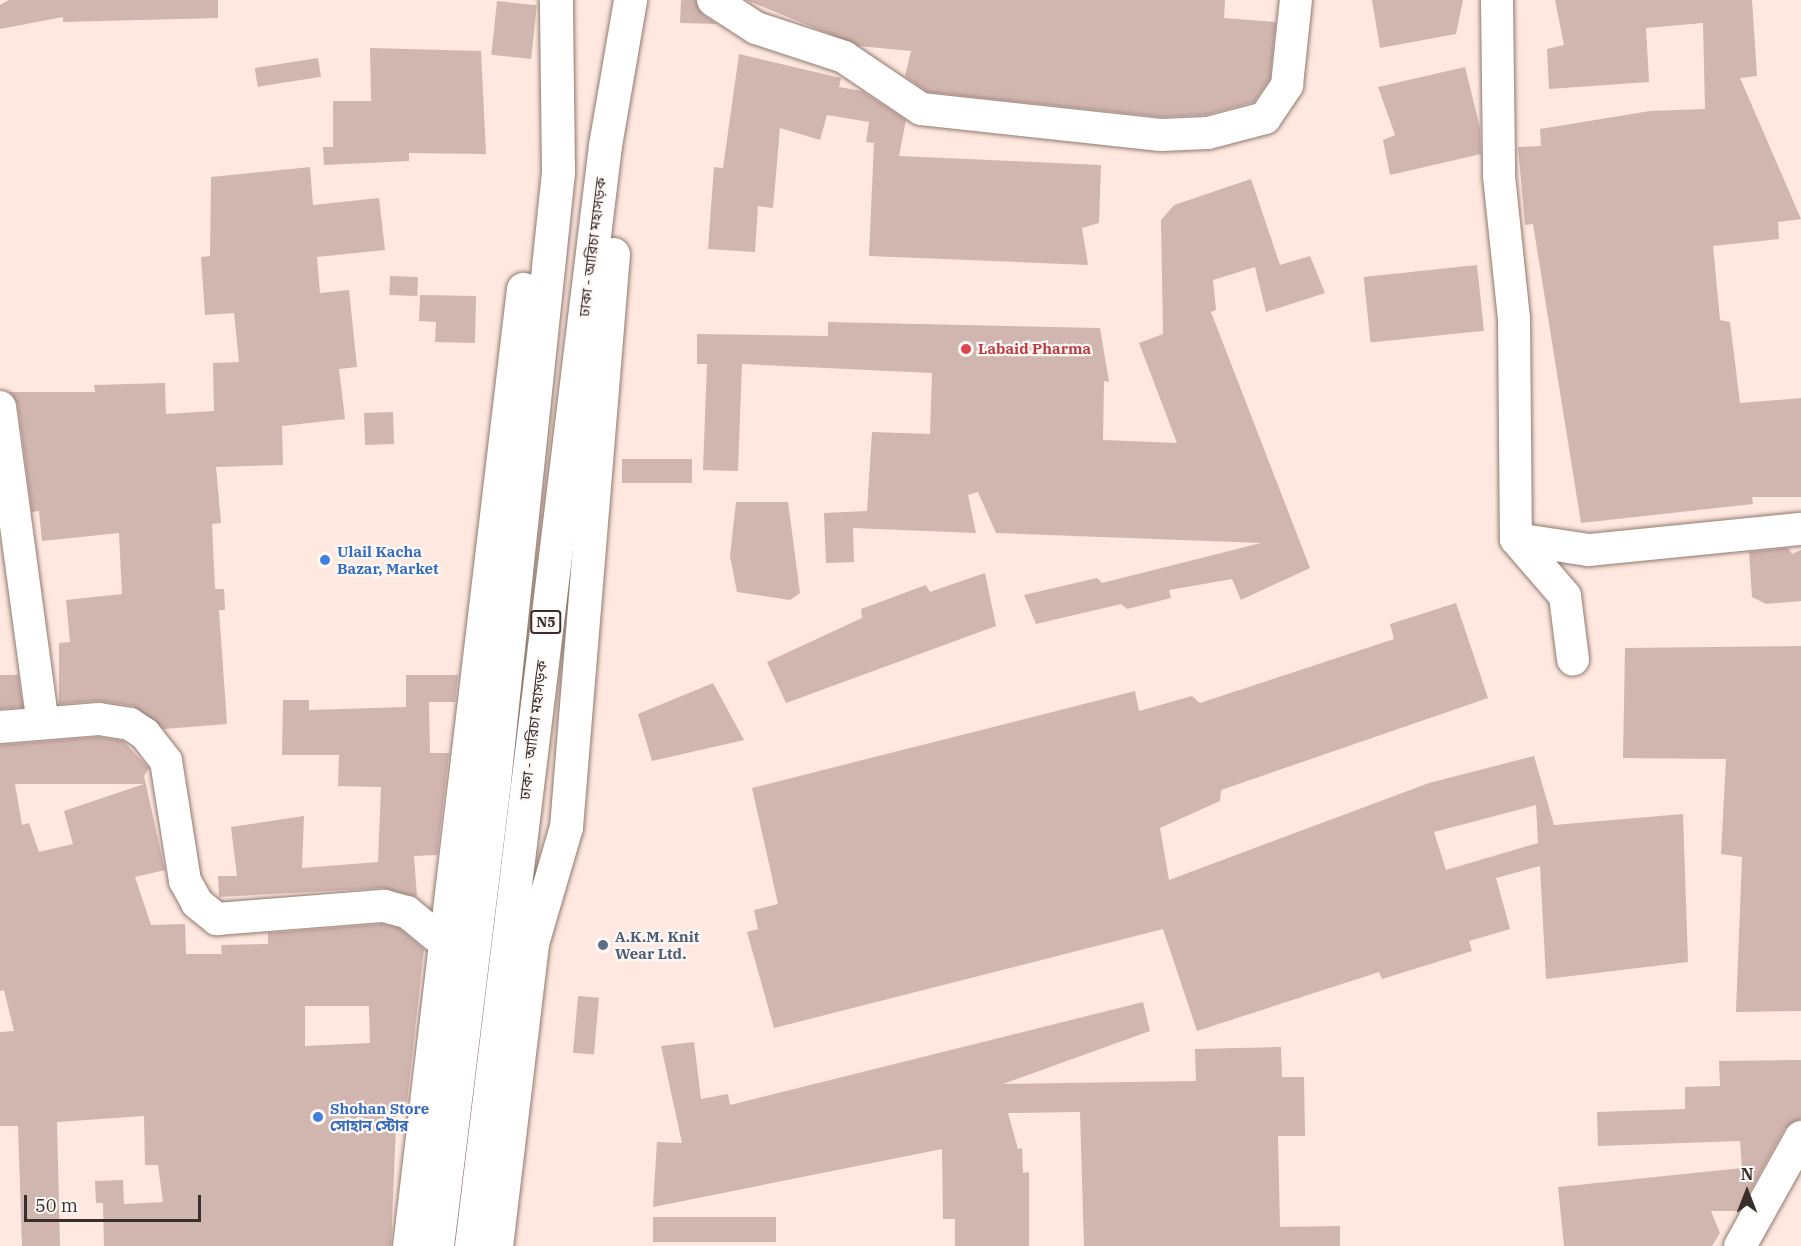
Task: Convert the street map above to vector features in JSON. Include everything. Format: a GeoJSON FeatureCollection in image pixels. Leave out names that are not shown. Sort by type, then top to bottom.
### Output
{"type":"FeatureCollection","features":[{"type":"Feature","properties":{"kind":"highway","name":"N5"},"geometry":{"type":"LineString","coordinates":[[436,1246],[494,781],[558,172],[556,0]]}},
{"type":"Feature","properties":{"kind":"highway","name":"ঢাকা - আরিচা মহাসড়ক"},"geometry":{"type":"LineString","coordinates":[[471,1246],[605,145],[630,0]]}},
{"type":"Feature","properties":{"kind":"highway"},"geometry":{"type":"LineString","coordinates":[[496,1246],[532,944],[566,827],[615,229],[605,145]]}},
{"type":"Feature","properties":{"kind":"highway"},"geometry":{"type":"LineString","coordinates":[[409,1246],[525,270],[558,172]]}},
{"type":"Feature","properties":{"kind":"street"},"geometry":{"type":"LineString","coordinates":[[713,0],[756,28],[844,57],[921,109],[1161,135],[1243,127],[1273,110],[1287,85],[1296,0]]}},
{"type":"Feature","properties":{"kind":"street"},"geometry":{"type":"LineString","coordinates":[[1497,0],[1499,176],[1514,319],[1516,539],[1565,596],[1573,659]]}},
{"type":"Feature","properties":{"kind":"street"},"geometry":{"type":"LineString","coordinates":[[0,407],[43,723]]}},
{"type":"Feature","properties":{"kind":"street"},"geometry":{"type":"LineString","coordinates":[[1516,539],[1589,550],[1801,529]]}},
{"type":"Feature","properties":{"kind":"street"},"geometry":{"type":"LineString","coordinates":[[0,727],[99,719],[130,724],[159,748],[166,761],[185,880],[196,903],[217,919],[384,906],[407,912],[446,944]]}},
{"type":"Feature","properties":{"kind":"street"},"geometry":{"type":"LineString","coordinates":[[1740,1246],[1801,1137]]}},
{"type":"Feature","properties":{"kind":"building"},"geometry":{"type":"Polygon","coordinates":[[[9,0],[218,0],[218,18],[63,22],[63,17],[0,29],[0,5],[9,0]]]}},
{"type":"Feature","properties":{"kind":"building"},"geometry":{"type":"Polygon","coordinates":[[[681,0],[695,0],[703,15],[717,24],[680,23],[681,0]]]}},
{"type":"Feature","properties":{"kind":"building"},"geometry":{"type":"Polygon","coordinates":[[[746,0],[1225,0],[1224,18],[1276,22],[1270,79],[1254,102],[1205,115],[1162,117],[927,92],[905,76],[911,51],[859,46],[746,0]]]}},
{"type":"Feature","properties":{"kind":"building"},"geometry":{"type":"Polygon","coordinates":[[[1372,0],[1463,0],[1456,34],[1380,48],[1372,0]]]}},
{"type":"Feature","properties":{"kind":"building"},"geometry":{"type":"Polygon","coordinates":[[[1555,0],[1752,0],[1757,76],[1740,78],[1801,219],[1778,222],[1779,239],[1713,246],[1720,320],[1730,322],[1740,403],[1801,398],[1801,497],[1752,497],[1753,504],[1581,523],[1533,224],[1525,225],[1518,147],[1541,146],[1540,129],[1650,111],[1705,109],[1703,23],[1646,28],[1649,82],[1549,89],[1547,49],[1564,45],[1555,0]]]}},
{"type":"Feature","properties":{"kind":"building"},"geometry":{"type":"Polygon","coordinates":[[[497,1],[537,5],[531,59],[491,55],[497,1]]]}},
{"type":"Feature","properties":{"kind":"building"},"geometry":{"type":"Polygon","coordinates":[[[370,48],[481,51],[486,154],[409,153],[409,161],[324,165],[323,147],[333,147],[333,101],[371,101],[370,48]]]}},
{"type":"Feature","properties":{"kind":"building"},"geometry":{"type":"Polygon","coordinates":[[[739,54],[841,78],[839,87],[862,91],[906,120],[899,156],[1101,165],[1099,223],[1082,228],[1088,265],[869,256],[874,143],[866,142],[869,122],[827,115],[820,140],[780,128],[773,208],[758,206],[755,252],[708,249],[714,167],[723,168],[739,54]]]}},
{"type":"Feature","properties":{"kind":"building"},"geometry":{"type":"Polygon","coordinates":[[[318,58],[321,77],[258,87],[255,68],[318,58]]]}},
{"type":"Feature","properties":{"kind":"building"},"geometry":{"type":"Polygon","coordinates":[[[1465,67],[1480,128],[1481,154],[1390,175],[1383,140],[1395,135],[1378,87],[1465,67]]]}},
{"type":"Feature","properties":{"kind":"building"},"geometry":{"type":"Polygon","coordinates":[[[310,167],[313,205],[379,198],[385,250],[317,257],[320,293],[349,290],[357,367],[339,369],[345,419],[282,426],[283,465],[216,467],[221,523],[212,524],[215,589],[224,589],[225,610],[219,610],[227,724],[164,729],[133,706],[98,701],[59,704],[59,643],[70,642],[66,600],[122,594],[119,533],[42,541],[39,511],[32,512],[18,405],[9,392],[95,392],[94,385],[165,383],[166,414],[214,411],[213,363],[239,362],[234,313],[205,315],[201,257],[210,256],[211,177],[310,167]]]}},
{"type":"Feature","properties":{"kind":"building"},"geometry":{"type":"Polygon","coordinates":[[[1251,179],[1280,265],[1310,256],[1325,293],[1266,312],[1255,267],[1213,280],[1216,310],[1211,312],[1310,568],[1241,600],[1232,579],[1169,590],[1171,598],[1127,609],[1121,604],[1036,624],[1024,595],[1097,578],[1102,583],[1261,543],[996,533],[978,492],[968,495],[976,533],[853,528],[854,562],[826,563],[824,513],[867,511],[872,432],[930,434],[932,373],[742,364],[738,471],[703,470],[707,364],[697,364],[697,334],[828,336],[828,322],[1100,328],[1109,382],[1104,381],[1103,440],[1177,443],[1139,343],[1163,334],[1161,220],[1174,205],[1251,179]]]}},
{"type":"Feature","properties":{"kind":"building"},"geometry":{"type":"Polygon","coordinates":[[[1477,265],[1484,331],[1371,343],[1364,277],[1477,265]]]}},
{"type":"Feature","properties":{"kind":"building"},"geometry":{"type":"Polygon","coordinates":[[[390,276],[418,277],[417,296],[389,295],[390,276]]]}},
{"type":"Feature","properties":{"kind":"building"},"geometry":{"type":"Polygon","coordinates":[[[420,295],[476,296],[475,343],[435,342],[436,322],[419,321],[420,295]]]}},
{"type":"Feature","properties":{"kind":"building"},"geometry":{"type":"Polygon","coordinates":[[[393,412],[394,444],[365,445],[364,413],[393,412]]]}},
{"type":"Feature","properties":{"kind":"building"},"geometry":{"type":"Polygon","coordinates":[[[622,459],[692,459],[692,483],[622,483],[622,459]]]}},
{"type":"Feature","properties":{"kind":"building"},"geometry":{"type":"Polygon","coordinates":[[[736,502],[788,502],[800,593],[790,600],[737,592],[730,556],[736,502]]]}},
{"type":"Feature","properties":{"kind":"building"},"geometry":{"type":"Polygon","coordinates":[[[1788,548],[1792,554],[1801,550],[1801,601],[1766,604],[1752,597],[1749,552],[1788,548]]]}},
{"type":"Feature","properties":{"kind":"building"},"geometry":{"type":"Polygon","coordinates":[[[985,573],[996,626],[786,703],[767,662],[862,618],[861,609],[926,585],[930,592],[985,573]]]}},
{"type":"Feature","properties":{"kind":"building"},"geometry":{"type":"Polygon","coordinates":[[[1456,603],[1488,698],[1221,790],[1220,801],[1160,828],[1169,880],[1429,783],[1534,756],[1554,825],[1683,814],[1688,962],[1546,979],[1540,866],[1496,878],[1510,929],[1469,941],[1472,951],[1382,979],[1379,972],[1197,1031],[1163,929],[774,1028],[747,932],[758,929],[754,910],[778,904],[752,788],[1135,691],[1139,711],[1192,696],[1200,703],[1394,639],[1390,624],[1456,603]],[[1536,805],[1434,832],[1446,870],[1538,843],[1536,805]]]}},
{"type":"Feature","properties":{"kind":"building"},"geometry":{"type":"Polygon","coordinates":[[[1801,646],[1801,1011],[1736,1012],[1742,857],[1721,854],[1726,759],[1623,758],[1625,648],[1801,646]]]}},
{"type":"Feature","properties":{"kind":"building"},"geometry":{"type":"Polygon","coordinates":[[[0,675],[18,675],[23,707],[0,709],[0,675]]]}},
{"type":"Feature","properties":{"kind":"building"},"geometry":{"type":"Polygon","coordinates":[[[406,675],[458,675],[455,702],[429,702],[430,753],[449,753],[437,855],[414,856],[417,897],[383,888],[219,897],[218,876],[237,876],[231,827],[304,816],[302,868],[378,862],[381,787],[338,786],[339,755],[282,755],[283,700],[309,700],[309,710],[406,707],[406,675]]]}},
{"type":"Feature","properties":{"kind":"building"},"geometry":{"type":"Polygon","coordinates":[[[713,683],[744,740],[652,761],[638,714],[713,683]]]}},
{"type":"Feature","properties":{"kind":"building"},"geometry":{"type":"Polygon","coordinates":[[[98,737],[123,741],[149,768],[144,776],[165,870],[135,877],[151,925],[185,924],[186,954],[222,954],[221,945],[268,944],[268,933],[382,924],[399,928],[424,949],[407,1102],[397,1102],[391,1246],[104,1246],[103,1203],[96,1203],[95,1181],[123,1180],[124,1204],[163,1202],[158,1165],[145,1165],[144,1116],[57,1122],[60,1246],[22,1246],[18,1126],[0,1126],[0,1032],[14,1031],[4,990],[0,991],[0,745],[98,737]],[[15,784],[22,825],[29,823],[39,852],[73,844],[64,811],[144,784],[15,784]],[[305,1006],[305,1046],[370,1043],[369,1006],[305,1006]]]}},
{"type":"Feature","properties":{"kind":"building"},"geometry":{"type":"Polygon","coordinates":[[[578,996],[599,998],[594,1055],[573,1053],[578,996]]]}},
{"type":"Feature","properties":{"kind":"building"},"geometry":{"type":"Polygon","coordinates":[[[1143,1002],[1150,1031],[1003,1084],[1196,1081],[1195,1049],[1281,1047],[1282,1077],[1304,1077],[1305,1136],[1278,1136],[1280,1227],[1340,1226],[1340,1246],[1084,1246],[1080,1112],[1008,1113],[1018,1149],[1022,1148],[1023,1173],[1029,1172],[1029,1246],[955,1246],[955,1219],[943,1219],[942,1149],[653,1207],[657,1142],[682,1143],[661,1046],[694,1042],[701,1099],[728,1094],[730,1105],[1143,1002]]]}},
{"type":"Feature","properties":{"kind":"building"},"geometry":{"type":"Polygon","coordinates":[[[1801,1060],[1801,1119],[1785,1128],[1739,1211],[1711,1211],[1720,1233],[1712,1246],[1564,1246],[1558,1187],[1742,1168],[1740,1141],[1598,1146],[1597,1112],[1685,1109],[1685,1087],[1720,1086],[1719,1061],[1801,1060]]]}},
{"type":"Feature","properties":{"kind":"building"},"geometry":{"type":"Polygon","coordinates":[[[653,1217],[776,1217],[776,1242],[653,1242],[653,1217]]]}},
{"type":"Feature","properties":{"kind":"place","name":"Labaid Pharma"},"geometry":{"type":"Point","coordinates":[966,349]}},
{"type":"Feature","properties":{"kind":"place","name":"Ulail Kacha Bazar, Market"},"geometry":{"type":"Point","coordinates":[325,560]}},
{"type":"Feature","properties":{"kind":"place","name":"A.K.M. Knit Wear Ltd."},"geometry":{"type":"Point","coordinates":[603,945]}},
{"type":"Feature","properties":{"kind":"place","name":"Shohan Store সোহান স্টোর"},"geometry":{"type":"Point","coordinates":[318,1117]}}]}
